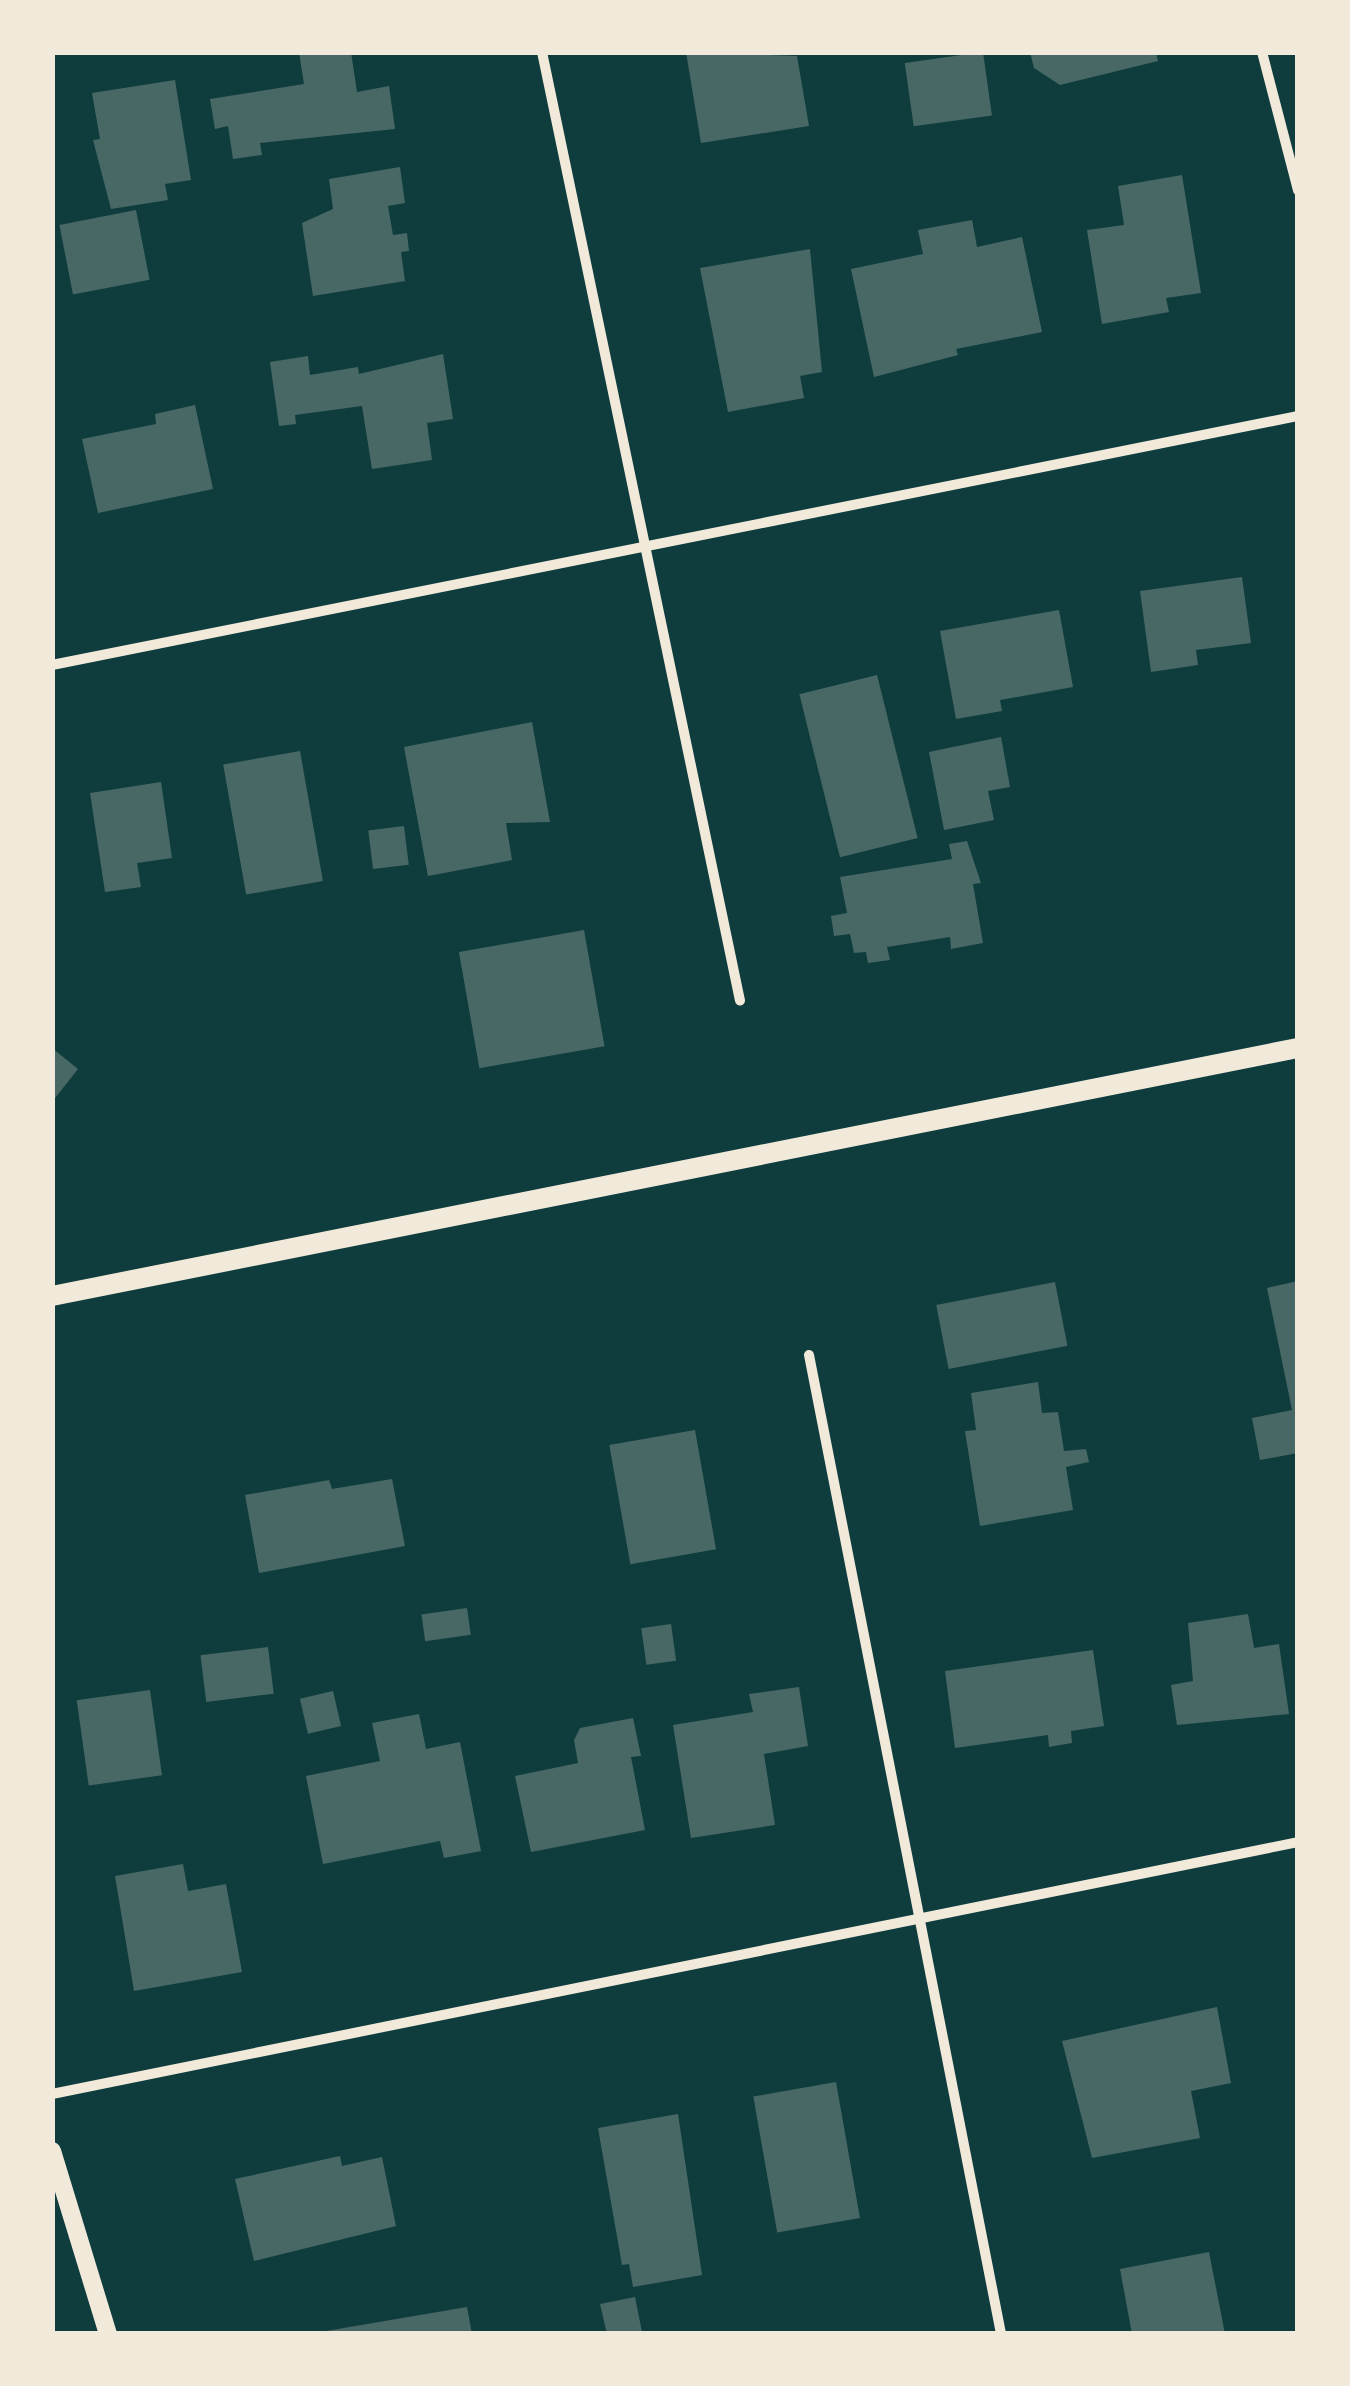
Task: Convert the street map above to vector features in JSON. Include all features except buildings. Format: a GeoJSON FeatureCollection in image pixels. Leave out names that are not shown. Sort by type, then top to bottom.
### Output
{"type":"FeatureCollection","features":[{"type":"Feature","properties":{"kind":"main road"},"geometry":{"type":"LineString","coordinates":[[52,1296],[1298,1048]]}},
{"type":"Feature","properties":{"kind":"street"},"geometry":{"type":"LineString","coordinates":[[542,52],[740,1000]]}},
{"type":"Feature","properties":{"kind":"street"},"geometry":{"type":"LineString","coordinates":[[1262,52],[1298,190]]}},
{"type":"Feature","properties":{"kind":"street"},"geometry":{"type":"LineString","coordinates":[[52,665],[1298,416]]}},
{"type":"Feature","properties":{"kind":"street"},"geometry":{"type":"LineString","coordinates":[[809,1355],[1000,2334]]}},
{"type":"Feature","properties":{"kind":"street"},"geometry":{"type":"LineString","coordinates":[[52,2094],[1298,1842]]}},
{"type":"Feature","properties":{"kind":"street"},"geometry":{"type":"LineString","coordinates":[[52,2152],[108,2334]]}}]}
